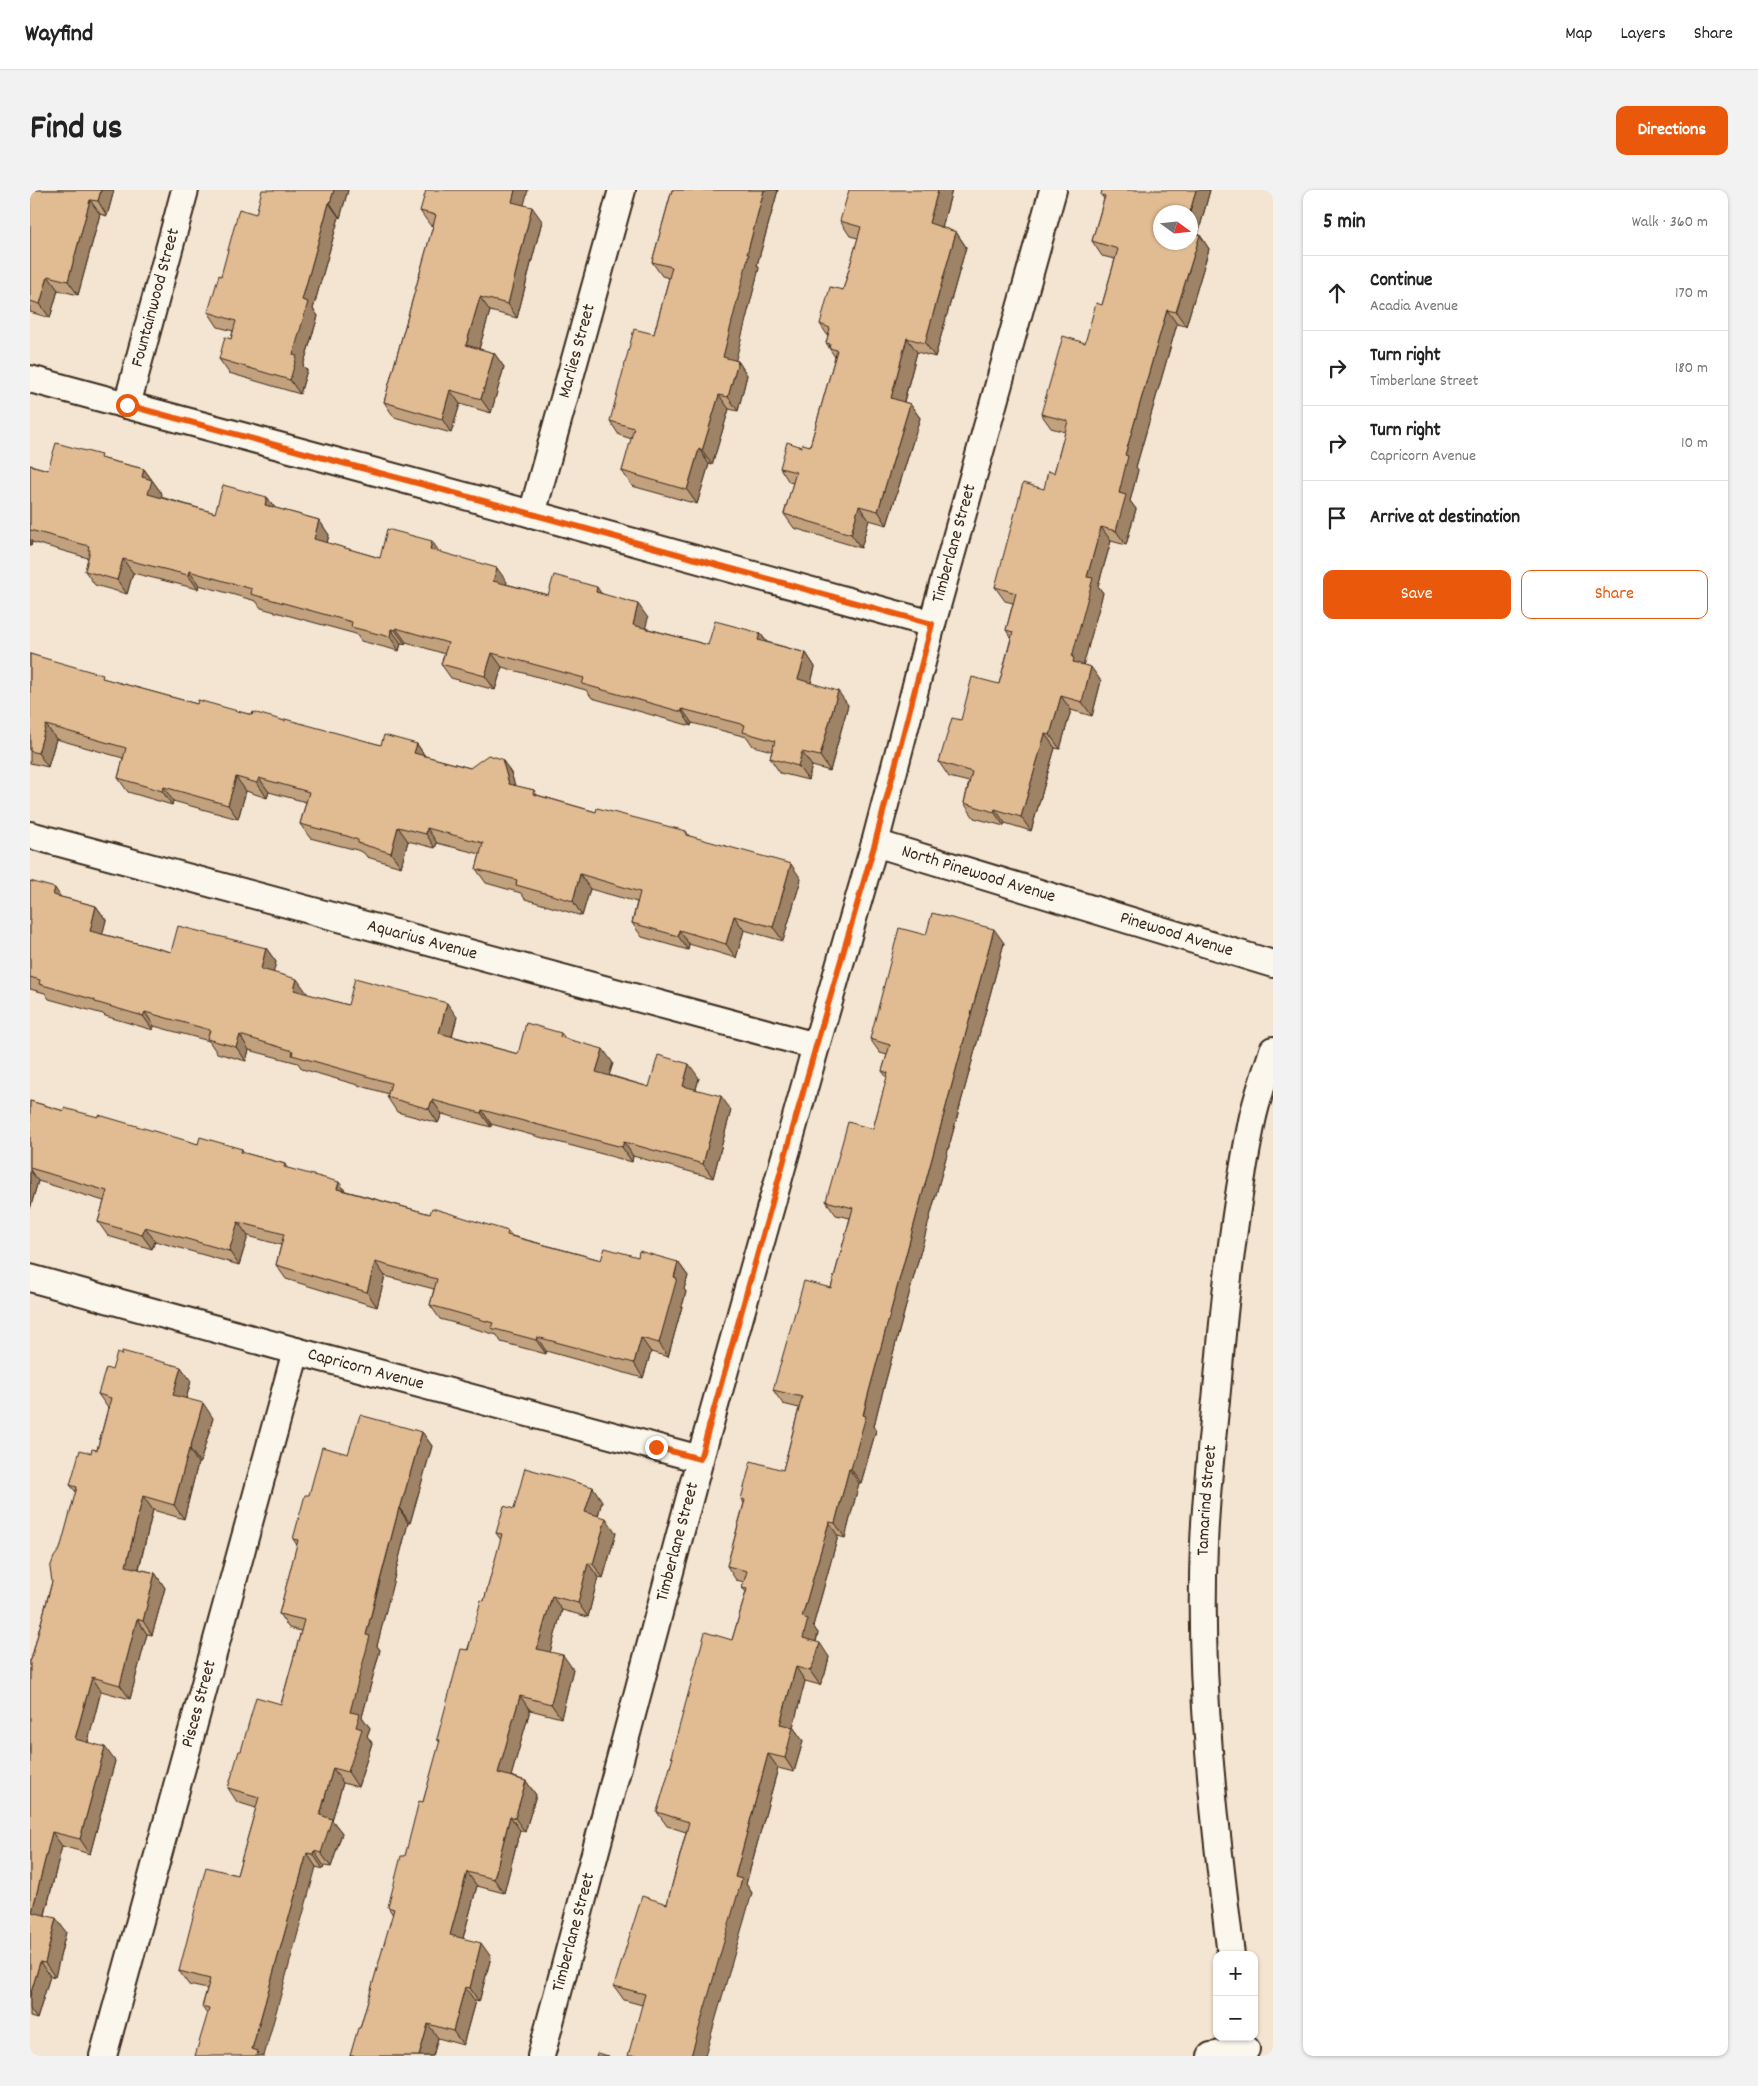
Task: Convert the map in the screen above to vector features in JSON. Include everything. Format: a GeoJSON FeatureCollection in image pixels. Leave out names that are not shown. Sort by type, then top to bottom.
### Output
{"type":"FeatureCollection","features":[{"type":"Feature","properties":{"kind":"street","name":"Fountainwood Street"},"geometry":{"type":"LineString","coordinates":[[127,405],[185,190]]}},
{"type":"Feature","properties":{"kind":"street","name":"Marlies Street"},"geometry":{"type":"LineString","coordinates":[[532,514],[622,190]]}},
{"type":"Feature","properties":{"kind":"street","name":"Timberlane Street"},"geometry":{"type":"LineString","coordinates":[[541,2056],[700,1459],[875,843],[932,624],[1053,190]]}},
{"type":"Feature","properties":{"kind":"street"},"geometry":{"type":"LineString","coordinates":[[30,379],[932,624]]}},
{"type":"Feature","properties":{"kind":"street","name":"Aquarius Avenue"},"geometry":{"type":"LineString","coordinates":[[30,835],[816,1046]]}},
{"type":"Feature","properties":{"kind":"street","name":"North Pinewood Avenue"},"geometry":{"type":"LineString","coordinates":[[875,843],[1081,904]]}},
{"type":"Feature","properties":{"kind":"street","name":"Pinewood Avenue"},"geometry":{"type":"LineString","coordinates":[[1081,904],[1273,964]]}},
{"type":"Feature","properties":{"kind":"street","name":"Tamarind Street"},"geometry":{"type":"LineString","coordinates":[[1230,1951],[1216,1838],[1208,1743],[1203,1623],[1204,1544],[1222,1332],[1232,1245],[1253,1119],[1273,1050]]}},
{"type":"Feature","properties":{"kind":"street","name":"Capricorn Avenue"},"geometry":{"type":"LineString","coordinates":[[30,1278],[296,1352],[700,1459]]}},
{"type":"Feature","properties":{"kind":"street","name":"Pisces Street"},"geometry":{"type":"LineString","coordinates":[[103,2056],[296,1352]]}},
{"type":"Feature","properties":{"kind":"street"},"geometry":{"type":"LineString","coordinates":[[1210,2056],[1246,2048]]}},
{"type":"Feature","properties":{"kind":"building"},"geometry":{"type":"Polygon","coordinates":[[[30,190],[101,190],[98,201],[90,200],[68,281],[48,276],[40,304],[30,301],[30,190]]]}},
{"type":"Feature","properties":{"kind":"building"},"geometry":{"type":"Polygon","coordinates":[[[262,190],[334,190],[302,300],[308,302],[293,355],[297,356],[290,380],[219,359],[225,337],[231,339],[236,321],[208,312],[219,275],[221,276],[239,209],[256,214],[262,190]]]}},
{"type":"Feature","properties":{"kind":"building"},"geometry":{"type":"Polygon","coordinates":[[[426,190],[515,190],[512,202],[532,207],[508,304],[480,297],[466,345],[494,353],[481,399],[450,390],[442,419],[384,402],[436,215],[420,211],[426,190]]]}},
{"type":"Feature","properties":{"kind":"building"},"geometry":{"type":"Polygon","coordinates":[[[672,190],[764,190],[723,357],[738,361],[728,397],[719,395],[702,451],[699,449],[687,490],[622,471],[634,428],[610,421],[634,329],[654,334],[672,267],[652,262],[672,190]]]}},
{"type":"Feature","properties":{"kind":"building"},"geometry":{"type":"Polygon","coordinates":[[[849,190],[938,190],[929,223],[956,232],[925,343],[907,338],[891,398],[910,404],[878,511],[859,506],[851,534],[784,514],[796,472],[780,468],[787,442],[802,447],[803,444],[810,446],[837,350],[829,348],[830,344],[826,343],[830,328],[820,324],[830,287],[843,290],[861,227],[840,221],[849,190]]]}},
{"type":"Feature","properties":{"kind":"building"},"geometry":{"type":"Polygon","coordinates":[[[1102,190],[1196,190],[1192,205],[1153,205],[1153,250],[1195,250],[1176,312],[1167,310],[1125,455],[1128,456],[1119,493],[1126,495],[1116,531],[1101,527],[1087,577],[1093,578],[1072,657],[1074,658],[1073,662],[1091,667],[1082,702],[1061,696],[1050,735],[1045,734],[1021,817],[995,809],[994,812],[964,803],[972,772],[939,762],[952,718],[961,720],[972,677],[999,684],[1013,632],[1006,630],[1016,593],[995,587],[1023,483],[1044,489],[1048,471],[1054,473],[1068,421],[1041,414],[1063,336],[1085,343],[1096,303],[1102,305],[1118,249],[1092,241],[1105,196],[1101,195],[1102,190]]]}},
{"type":"Feature","properties":{"kind":"building"},"geometry":{"type":"Polygon","coordinates":[[[56,443],[101,455],[100,458],[144,469],[142,477],[152,480],[148,494],[215,513],[223,485],[267,497],[265,505],[319,520],[314,539],[380,558],[387,529],[432,541],[430,549],[497,568],[493,581],[548,595],[554,575],[597,587],[596,592],[638,604],[633,625],[708,645],[715,621],[760,633],[758,640],[806,653],[798,679],[838,691],[820,756],[802,752],[798,766],[770,758],[775,741],[743,732],[745,725],[682,709],[682,712],[582,684],[584,678],[492,653],[485,676],[441,664],[448,643],[396,628],[395,630],[391,629],[390,637],[351,627],[352,622],[251,594],[252,589],[189,571],[188,575],[123,559],[117,580],[85,571],[90,550],[88,550],[89,546],[30,530],[30,465],[48,470],[56,443]]]}},
{"type":"Feature","properties":{"kind":"building"},"geometry":{"type":"Polygon","coordinates":[[[30,654],[103,675],[102,678],[197,704],[198,700],[252,715],[253,712],[285,721],[285,719],[381,745],[384,735],[417,744],[414,753],[470,768],[488,755],[502,759],[509,784],[534,790],[533,794],[596,812],[597,808],[686,831],[686,835],[791,864],[773,927],[734,916],[726,944],[679,930],[678,936],[632,923],[640,892],[580,874],[573,901],[516,885],[517,880],[476,869],[483,843],[427,828],[426,834],[398,827],[391,853],[358,843],[358,840],[347,836],[300,824],[309,792],[259,778],[257,783],[236,777],[228,805],[164,787],[162,791],[118,778],[126,748],[46,725],[38,753],[30,751],[30,654]]]}},
{"type":"Feature","properties":{"kind":"building"},"geometry":{"type":"Polygon","coordinates":[[[30,881],[55,888],[53,895],[96,906],[90,931],[171,952],[178,926],[266,948],[261,969],[297,979],[294,990],[348,1005],[355,978],[447,1003],[439,1033],[518,1054],[526,1023],[561,1033],[560,1037],[603,1049],[596,1072],[649,1087],[658,1055],[689,1064],[683,1086],[721,1096],[703,1164],[624,1142],[622,1147],[482,1110],[481,1113],[432,1100],[429,1109],[387,1097],[391,1083],[292,1055],[293,1051],[240,1035],[236,1047],[207,1039],[210,1030],[145,1012],[143,1016],[39,984],[40,980],[30,977],[30,881]]]}},
{"type":"Feature","properties":{"kind":"building"},"geometry":{"type":"Polygon","coordinates":[[[932,913],[994,929],[868,1395],[863,1415],[866,1416],[851,1469],[849,1469],[835,1523],[829,1522],[802,1617],[808,1619],[803,1638],[820,1643],[810,1671],[796,1667],[780,1724],[793,1727],[785,1758],[768,1754],[735,1877],[742,1879],[691,2056],[628,2056],[645,1994],[614,1986],[642,1896],[667,1904],[689,1822],[657,1812],[673,1757],[671,1757],[705,1632],[732,1640],[747,1589],[742,1588],[747,1571],[727,1566],[745,1500],[741,1499],[751,1461],[783,1470],[802,1397],[773,1390],[804,1281],[831,1288],[853,1208],[826,1201],[848,1122],[873,1129],[888,1073],[882,1071],[890,1045],[870,1039],[899,928],[926,935],[932,913]]]}},
{"type":"Feature","properties":{"kind":"building"},"geometry":{"type":"Polygon","coordinates":[[[30,1101],[64,1111],[64,1108],[98,1117],[99,1115],[198,1144],[200,1137],[242,1149],[241,1152],[285,1164],[284,1167],[339,1182],[337,1189],[430,1214],[432,1208],[508,1231],[507,1235],[601,1260],[605,1248],[638,1257],[639,1251],[678,1262],[674,1277],[677,1278],[659,1343],[641,1338],[634,1363],[537,1337],[536,1340],[491,1328],[493,1323],[430,1305],[437,1279],[375,1262],[367,1292],[276,1265],[284,1234],[238,1222],[229,1251],[145,1227],[142,1235],[98,1222],[107,1191],[30,1168],[30,1101]]]}},
{"type":"Feature","properties":{"kind":"building"},"geometry":{"type":"Polygon","coordinates":[[[122,1351],[181,1367],[173,1395],[203,1403],[174,1505],[143,1496],[126,1566],[155,1573],[143,1621],[137,1619],[120,1685],[92,1677],[75,1739],[105,1747],[80,1839],[52,1832],[32,1912],[56,1918],[45,1963],[40,1962],[30,1996],[30,1660],[52,1582],[50,1568],[54,1557],[60,1549],[77,1487],[70,1485],[80,1450],[91,1453],[92,1449],[97,1450],[111,1398],[98,1394],[106,1368],[112,1370],[117,1353],[122,1355],[122,1351]]]}},
{"type":"Feature","properties":{"kind":"building"},"geometry":{"type":"Polygon","coordinates":[[[360,1415],[422,1432],[399,1508],[374,1603],[366,1635],[370,1636],[350,1712],[360,1714],[356,1727],[362,1729],[348,1772],[333,1768],[320,1815],[332,1819],[321,1853],[314,1851],[313,1854],[307,1853],[252,2049],[258,2051],[257,2056],[195,2056],[209,2009],[202,2007],[210,1979],[179,1971],[206,1867],[237,1875],[259,1797],[228,1788],[239,1751],[241,1751],[256,1697],[281,1704],[304,1620],[279,1614],[298,1540],[293,1539],[305,1495],[309,1495],[322,1447],[348,1454],[360,1415]]]}},
{"type":"Feature","properties":{"kind":"building"},"geometry":{"type":"Polygon","coordinates":[[[525,1468],[593,1487],[585,1512],[606,1518],[593,1564],[588,1563],[578,1603],[552,1596],[537,1649],[563,1655],[551,1704],[520,1696],[498,1773],[526,1781],[515,1818],[510,1816],[494,1879],[467,1872],[450,1935],[481,1943],[470,1988],[465,1987],[453,2031],[428,2024],[419,2056],[350,2056],[358,2028],[360,2028],[394,1909],[388,1907],[401,1856],[405,1856],[419,1801],[423,1802],[440,1740],[437,1739],[461,1649],[468,1650],[481,1600],[484,1601],[502,1534],[496,1533],[504,1506],[514,1509],[525,1468]]]}},
{"type":"Feature","properties":{"kind":"building"},"geometry":{"type":"Polygon","coordinates":[[[597,2053],[609,2056],[596,2056],[597,2053]]]}},
{"type":"Feature","properties":{"kind":"route"},"geometry":{"type":"LineString","coordinates":[[127,405],[932,624],[875,843],[700,1459],[656,1447]]}}]}
